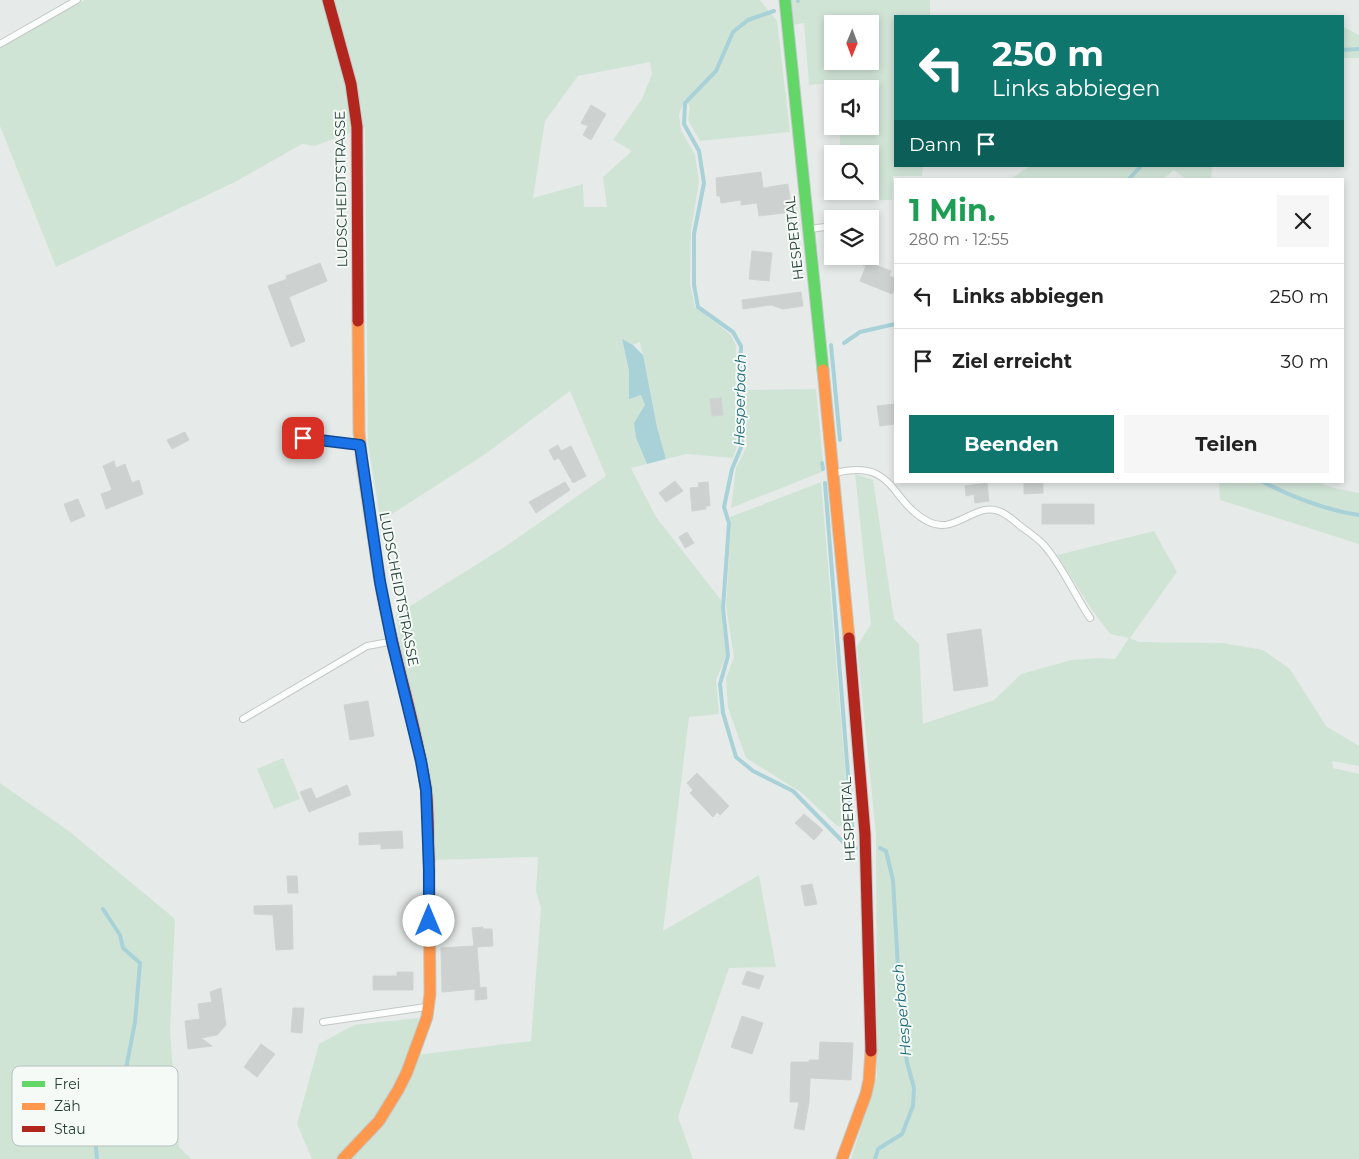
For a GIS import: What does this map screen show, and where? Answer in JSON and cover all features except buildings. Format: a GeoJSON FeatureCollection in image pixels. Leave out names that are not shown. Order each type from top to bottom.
{"type":"FeatureCollection","features":[{"type":"Feature","properties":{"kind":"street","name":"LUDSCHEIDTSTRASSE"},"geometry":{"type":"LineString","coordinates":[[328,0],[351,84],[357,127],[360,445],[380,582],[426,790],[429,870],[429,1006],[418,1042],[398,1090],[378,1121],[343,1159]]}},
{"type":"Feature","properties":{"kind":"street","name":"HESPERTAL"},"geometry":{"type":"LineString","coordinates":[[785,0],[834,473],[865,824],[871,1045],[868,1085],[858,1118],[842,1159]]}},
{"type":"Feature","properties":{"kind":"lane"},"geometry":{"type":"LineString","coordinates":[[0,44],[77,0]]}},
{"type":"Feature","properties":{"kind":"lane"},"geometry":{"type":"LineString","coordinates":[[808,229],[824,227]]}},
{"type":"Feature","properties":{"kind":"lane"},"geometry":{"type":"LineString","coordinates":[[303,438],[360,445]]}},
{"type":"Feature","properties":{"kind":"lane"},"geometry":{"type":"LineString","coordinates":[[834,473],[851,469],[865,469],[890,483],[917,515],[930,523],[941,526],[952,524],[980,511],[994,509],[1003,512],[1042,544],[1055,560],[1090,618]]}},
{"type":"Feature","properties":{"kind":"lane"},"geometry":{"type":"LineString","coordinates":[[243,719],[367,646],[392,642]]}},
{"type":"Feature","properties":{"kind":"lane"},"geometry":{"type":"LineString","coordinates":[[323,1022],[429,1006]]}},
{"type":"Feature","properties":{"kind":"green space"},"geometry":{"type":"Polygon","coordinates":[[[85,0],[760,0],[777,21],[790,132],[700,141],[688,120],[690,107],[685,98],[679,115],[681,130],[695,155],[699,182],[691,230],[690,284],[695,307],[730,334],[736,345],[735,413],[738,443],[733,458],[687,454],[666,459],[657,427],[640,342],[633,345],[622,340],[629,371],[629,398],[641,394],[645,405],[636,438],[647,464],[631,468],[656,517],[721,600],[726,656],[716,680],[719,714],[689,717],[663,931],[759,875],[776,967],[729,968],[678,1117],[693,1159],[312,1159],[297,1124],[319,1044],[354,1025],[419,1018],[408,1056],[531,1041],[541,908],[536,891],[538,857],[435,860],[396,615],[509,544],[606,476],[570,391],[484,455],[386,518],[380,518],[368,443],[365,127],[315,146],[302,144],[235,182],[56,267],[0,126],[0,48],[25,31],[85,0]],[[650,62],[578,76],[545,121],[533,198],[583,184],[584,207],[607,207],[603,177],[632,151],[613,140],[642,99],[652,74],[650,62]]]}},
{"type":"Feature","properties":{"kind":"green space"},"geometry":{"type":"Polygon","coordinates":[[[791,0],[930,0],[930,15],[894,15],[894,167],[923,167],[922,176],[893,176],[892,200],[879,200],[879,145],[840,145],[840,135],[879,135],[879,80],[824,80],[824,84],[809,85],[804,23],[793,25],[791,0]]]}},
{"type":"Feature","properties":{"kind":"green space"},"geometry":{"type":"Polygon","coordinates":[[[1344,27],[1359,35],[1359,58],[1344,58],[1344,27]]]}},
{"type":"Feature","properties":{"kind":"green space"},"geometry":{"type":"Polygon","coordinates":[[[1028,167],[1212,167],[1211,178],[1185,178],[1174,170],[1164,178],[1012,178],[1028,167]]]}},
{"type":"Feature","properties":{"kind":"green space"},"geometry":{"type":"Polygon","coordinates":[[[816,389],[824,471],[731,508],[736,468],[747,446],[743,409],[744,390],[816,389]]]}},
{"type":"Feature","properties":{"kind":"green space"},"geometry":{"type":"Polygon","coordinates":[[[855,474],[873,480],[894,619],[919,644],[923,724],[994,700],[1021,674],[1071,660],[1115,659],[1129,638],[1110,634],[1092,610],[1057,555],[1154,531],[1177,572],[1130,638],[1139,642],[1223,643],[1263,650],[1290,669],[1326,726],[1359,746],[1359,766],[1332,761],[1333,768],[1359,774],[1359,1159],[851,1159],[877,1077],[876,835],[857,646],[871,624],[855,474]]]}},
{"type":"Feature","properties":{"kind":"green space"},"geometry":{"type":"Polygon","coordinates":[[[821,482],[850,827],[837,826],[802,793],[746,758],[728,708],[726,678],[734,657],[726,606],[730,517],[821,482]]]}},
{"type":"Feature","properties":{"kind":"green space"},"geometry":{"type":"Polygon","coordinates":[[[1219,483],[1319,483],[1359,493],[1359,544],[1220,500],[1219,483]]]}},
{"type":"Feature","properties":{"kind":"green space"},"geometry":{"type":"Polygon","coordinates":[[[283,758],[300,799],[274,809],[257,769],[283,758]]]}},
{"type":"Feature","properties":{"kind":"green space"},"geometry":{"type":"Polygon","coordinates":[[[0,783],[70,832],[175,919],[170,1032],[173,1066],[12,1066],[12,1146],[178,1146],[178,1134],[179,1147],[191,1159],[0,1159],[0,783]]]}},
{"type":"Feature","properties":{"kind":"water"},"geometry":{"type":"Polygon","coordinates":[[[622,339],[633,345],[643,355],[657,427],[666,459],[647,464],[636,438],[634,423],[645,405],[641,395],[629,399],[629,371],[622,339]]]}},
{"type":"Feature","properties":{"kind":"waterway","name":"Hesperbach"},"geometry":{"type":"LineString","coordinates":[[774,11],[748,20],[733,32],[716,71],[685,103],[684,124],[699,151],[704,183],[694,234],[694,285],[698,307],[733,332],[741,346],[739,405],[742,445],[732,469],[724,507],[729,523],[723,608],[728,656],[720,684],[723,713],[736,757],[753,771],[793,791],[846,845],[856,848]]}},
{"type":"Feature","properties":{"kind":"waterway"},"geometry":{"type":"LineString","coordinates":[[1344,50],[1359,49]]}},
{"type":"Feature","properties":{"kind":"waterway"},"geometry":{"type":"LineString","coordinates":[[1130,178],[1140,167]]}},
{"type":"Feature","properties":{"kind":"waterway"},"geometry":{"type":"LineString","coordinates":[[844,343],[860,332],[894,324]]}},
{"type":"Feature","properties":{"kind":"waterway"},"geometry":{"type":"LineString","coordinates":[[831,345],[840,440]]}},
{"type":"Feature","properties":{"kind":"waterway"},"geometry":{"type":"LineString","coordinates":[[822,463],[823,469]]}},
{"type":"Feature","properties":{"kind":"waterway"},"geometry":{"type":"LineString","coordinates":[[825,483],[853,838],[852,847]]}},
{"type":"Feature","properties":{"kind":"waterway"},"geometry":{"type":"LineString","coordinates":[[1265,483],[1309,502],[1359,515]]}},
{"type":"Feature","properties":{"kind":"waterway","name":"Hesperbach"},"geometry":{"type":"LineString","coordinates":[[875,1159],[878,1149],[902,1134],[913,1106],[914,1088],[907,1062],[901,1021],[893,880],[886,851],[880,848]]}},
{"type":"Feature","properties":{"kind":"waterway"},"geometry":{"type":"LineString","coordinates":[[103,909],[120,935],[123,948],[140,963],[135,1022],[127,1066]]}},
{"type":"Feature","properties":{"kind":"waterway"},"geometry":{"type":"LineString","coordinates":[[96,1146],[97,1159]]}},
{"type":"Feature","properties":{"kind":"traffic: fast"},"geometry":{"type":"LineString","coordinates":[[785,0],[823,370]]}},
{"type":"Feature","properties":{"kind":"traffic: slow"},"geometry":{"type":"LineString","coordinates":[[358,321],[359,432],[379,575]]}},
{"type":"Feature","properties":{"kind":"traffic: slow"},"geometry":{"type":"LineString","coordinates":[[823,370],[849,638]]}},
{"type":"Feature","properties":{"kind":"traffic: slow"},"geometry":{"type":"LineString","coordinates":[[343,1159],[379,1121],[398,1090],[407,1072],[427,1017],[430,994],[429,860]]}},
{"type":"Feature","properties":{"kind":"traffic: slow"},"geometry":{"type":"LineString","coordinates":[[842,1159],[866,1094],[871,1051]]}},
{"type":"Feature","properties":{"kind":"traffic: jam"},"geometry":{"type":"LineString","coordinates":[[328,0],[351,84],[357,127],[358,321]]}},
{"type":"Feature","properties":{"kind":"traffic: jam"},"geometry":{"type":"LineString","coordinates":[[379,575],[389,629],[416,734],[426,788],[429,860]]}},
{"type":"Feature","properties":{"kind":"traffic: jam"},"geometry":{"type":"LineString","coordinates":[[849,638],[865,834],[871,1051]]}},
{"type":"Feature","properties":{"kind":"route"},"geometry":{"type":"LineString","coordinates":[[303,438],[360,445],[380,582],[426,790],[429,921]]}}]}
